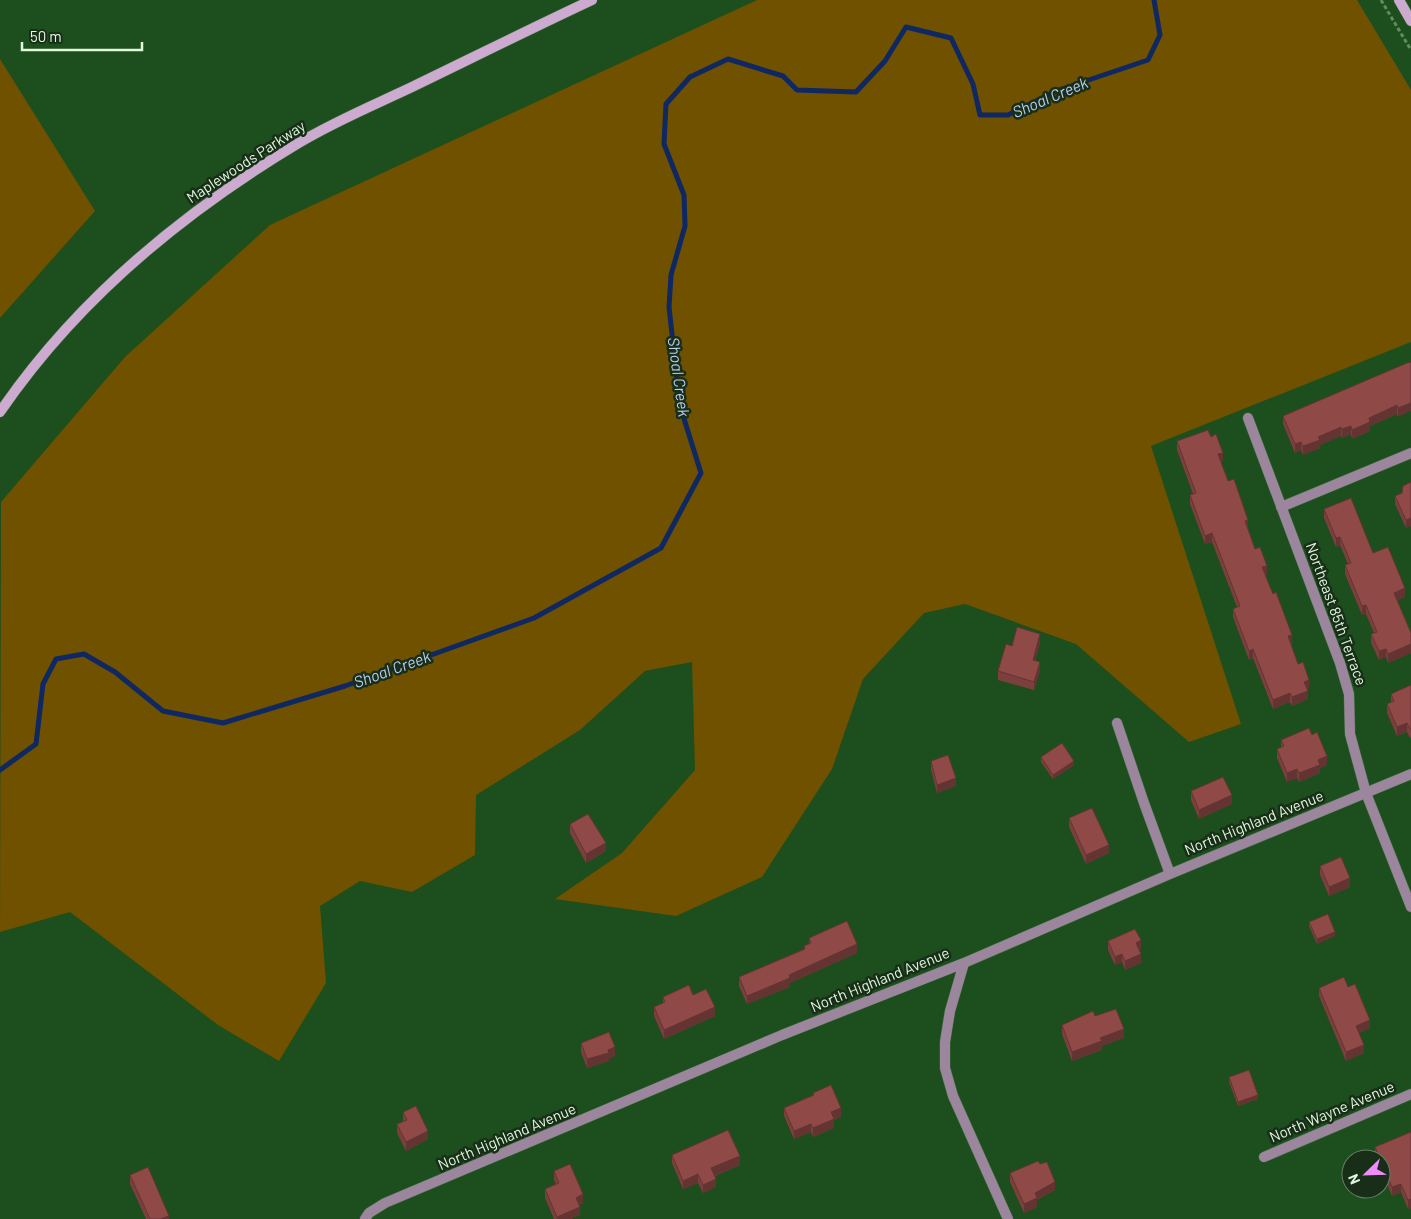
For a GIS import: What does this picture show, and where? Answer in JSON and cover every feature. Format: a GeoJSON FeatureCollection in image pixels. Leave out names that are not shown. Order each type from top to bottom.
{"type":"FeatureCollection","features":[{"type":"Feature","properties":{"kind":"main road","name":"Maplewoods Parkway"},"geometry":{"type":"LineString","coordinates":[[0,412],[42,358],[98,297],[177,224],[238,181],[299,143],[592,0]]}},
{"type":"Feature","properties":{"kind":"main road"},"geometry":{"type":"LineString","coordinates":[[1398,0],[1411,21]]}},
{"type":"Feature","properties":{"kind":"street","name":"Northeast 85th Terrace"},"geometry":{"type":"LineString","coordinates":[[1248,418],[1349,694],[1350,734],[1366,793],[1411,907]]}},
{"type":"Feature","properties":{"kind":"street"},"geometry":{"type":"LineString","coordinates":[[1281,507],[1411,453]]}},
{"type":"Feature","properties":{"kind":"street"},"geometry":{"type":"LineString","coordinates":[[1117,723],[1170,874]]}},
{"type":"Feature","properties":{"kind":"street","name":"North Highland Avenue"},"geometry":{"type":"LineString","coordinates":[[365,1219],[369,1212],[385,1203],[782,1035],[964,963],[1170,874],[1411,774]]}},
{"type":"Feature","properties":{"kind":"street"},"geometry":{"type":"LineString","coordinates":[[964,963],[950,1011],[945,1042],[945,1068],[953,1096],[1008,1219]]}},
{"type":"Feature","properties":{"kind":"street","name":"North Wayne Avenue"},"geometry":{"type":"LineString","coordinates":[[1264,1157],[1411,1094]]}},
{"type":"Feature","properties":{"kind":"path"},"geometry":{"type":"LineString","coordinates":[[1381,0],[1411,50]]}},
{"type":"Feature","properties":{"kind":"shaded area"},"geometry":{"type":"Polygon","coordinates":[[[757,0],[1357,0],[1411,90],[1411,342],[1151,446],[1241,724],[1189,742],[1076,644],[965,604],[924,613],[863,679],[832,769],[762,877],[676,916],[555,899],[622,853],[695,770],[692,662],[645,671],[580,730],[476,795],[475,855],[412,892],[360,881],[320,906],[326,983],[279,1061],[218,1025],[70,912],[0,932],[1,502],[125,357],[270,225],[757,0]]]}},
{"type":"Feature","properties":{"kind":"shaded area"},"geometry":{"type":"Polygon","coordinates":[[[0,59],[95,211],[0,318],[0,59]]]}},
{"type":"Feature","properties":{"kind":"building"},"geometry":{"type":"Polygon","coordinates":[[[1411,362],[1411,403],[1398,408],[1397,405],[1369,418],[1370,422],[1352,430],[1351,426],[1342,429],[1341,427],[1318,437],[1320,440],[1303,446],[1301,442],[1295,444],[1283,416],[1411,362]]]}},
{"type":"Feature","properties":{"kind":"building"},"geometry":{"type":"Polygon","coordinates":[[[1208,430],[1211,437],[1216,434],[1223,453],[1218,454],[1228,481],[1234,479],[1248,520],[1245,521],[1255,549],[1260,547],[1267,566],[1262,567],[1273,594],[1276,592],[1292,635],[1288,636],[1298,664],[1303,662],[1309,680],[1304,682],[1308,691],[1292,697],[1290,693],[1273,700],[1253,649],[1249,651],[1233,609],[1240,606],[1212,533],[1205,536],[1190,495],[1196,493],[1177,441],[1208,430]]]}},
{"type":"Feature","properties":{"kind":"building"},"geometry":{"type":"Polygon","coordinates":[[[1411,482],[1411,518],[1406,520],[1395,496],[1402,493],[1403,486],[1411,482]]]}},
{"type":"Feature","properties":{"kind":"building"},"geometry":{"type":"Polygon","coordinates":[[[1351,498],[1373,553],[1388,547],[1405,588],[1394,593],[1411,633],[1411,644],[1388,654],[1386,649],[1379,651],[1371,634],[1377,632],[1366,605],[1362,606],[1345,565],[1351,563],[1340,537],[1336,538],[1324,509],[1351,498]]]}},
{"type":"Feature","properties":{"kind":"building"},"geometry":{"type":"Polygon","coordinates":[[[1017,627],[1040,634],[1033,660],[1040,662],[1034,682],[998,671],[1006,644],[1012,646],[1017,627]]]}},
{"type":"Feature","properties":{"kind":"building"},"geometry":{"type":"Polygon","coordinates":[[[1411,685],[1411,729],[1407,723],[1397,727],[1387,704],[1394,701],[1391,694],[1411,685]]]}},
{"type":"Feature","properties":{"kind":"building"},"geometry":{"type":"Polygon","coordinates":[[[1309,728],[1312,735],[1317,732],[1327,756],[1318,760],[1320,765],[1299,773],[1297,769],[1287,773],[1277,749],[1284,746],[1281,740],[1309,728]]]}},
{"type":"Feature","properties":{"kind":"building"},"geometry":{"type":"Polygon","coordinates":[[[1062,743],[1074,761],[1053,775],[1041,757],[1062,743]]]}},
{"type":"Feature","properties":{"kind":"building"},"geometry":{"type":"Polygon","coordinates":[[[948,755],[956,778],[937,785],[931,761],[948,755]]]}},
{"type":"Feature","properties":{"kind":"building"},"geometry":{"type":"Polygon","coordinates":[[[1223,777],[1232,795],[1199,810],[1191,791],[1223,777]]]}},
{"type":"Feature","properties":{"kind":"building"},"geometry":{"type":"Polygon","coordinates":[[[1092,808],[1109,845],[1086,855],[1069,818],[1092,808]]]}},
{"type":"Feature","properties":{"kind":"building"},"geometry":{"type":"Polygon","coordinates":[[[588,814],[606,843],[586,854],[570,824],[588,814]]]}},
{"type":"Feature","properties":{"kind":"building"},"geometry":{"type":"Polygon","coordinates":[[[1341,857],[1350,878],[1329,887],[1320,866],[1341,857]]]}},
{"type":"Feature","properties":{"kind":"building"},"geometry":{"type":"Polygon","coordinates":[[[1328,914],[1335,932],[1317,939],[1309,922],[1328,914]]]}},
{"type":"Feature","properties":{"kind":"building"},"geometry":{"type":"Polygon","coordinates":[[[847,921],[857,944],[789,975],[790,978],[747,996],[739,977],[805,949],[804,946],[811,943],[809,938],[847,921]]]}},
{"type":"Feature","properties":{"kind":"building"},"geometry":{"type":"Polygon","coordinates":[[[1135,929],[1141,940],[1136,943],[1141,954],[1125,961],[1122,954],[1115,957],[1108,941],[1135,929]]]}},
{"type":"Feature","properties":{"kind":"building"},"geometry":{"type":"Polygon","coordinates":[[[1344,977],[1348,987],[1355,984],[1370,1020],[1356,1026],[1364,1045],[1346,1052],[1319,988],[1344,977]]]}},
{"type":"Feature","properties":{"kind":"building"},"geometry":{"type":"Polygon","coordinates":[[[689,985],[693,995],[706,989],[715,1007],[664,1030],[654,1007],[665,1002],[663,997],[689,985]]]}},
{"type":"Feature","properties":{"kind":"building"},"geometry":{"type":"Polygon","coordinates":[[[1116,1009],[1124,1029],[1100,1038],[1102,1041],[1072,1052],[1062,1025],[1093,1011],[1095,1016],[1116,1009]]]}},
{"type":"Feature","properties":{"kind":"building"},"geometry":{"type":"Polygon","coordinates":[[[609,1032],[615,1047],[608,1050],[609,1053],[587,1059],[581,1043],[609,1032]]]}},
{"type":"Feature","properties":{"kind":"building"},"geometry":{"type":"Polygon","coordinates":[[[1249,1070],[1258,1095],[1238,1102],[1229,1077],[1249,1070]]]}},
{"type":"Feature","properties":{"kind":"building"},"geometry":{"type":"Polygon","coordinates":[[[831,1085],[841,1108],[831,1112],[834,1119],[813,1128],[811,1124],[794,1131],[784,1108],[814,1095],[813,1093],[831,1085]]]}},
{"type":"Feature","properties":{"kind":"building"},"geometry":{"type":"Polygon","coordinates":[[[416,1106],[428,1131],[406,1142],[397,1124],[407,1120],[403,1112],[416,1106]]]}},
{"type":"Feature","properties":{"kind":"building"},"geometry":{"type":"Polygon","coordinates":[[[728,1130],[740,1156],[711,1168],[716,1179],[703,1185],[698,1174],[683,1181],[672,1155],[728,1130]]]}},
{"type":"Feature","properties":{"kind":"building"},"geometry":{"type":"Polygon","coordinates":[[[1411,1132],[1411,1199],[1408,1200],[1401,1184],[1392,1187],[1391,1185],[1391,1149],[1376,1149],[1375,1147],[1411,1132]]]}},
{"type":"Feature","properties":{"kind":"building"},"geometry":{"type":"Polygon","coordinates":[[[1038,1161],[1040,1164],[1047,1162],[1055,1182],[1035,1193],[1037,1198],[1024,1204],[1010,1173],[1038,1161]]]}},
{"type":"Feature","properties":{"kind":"building"},"geometry":{"type":"Polygon","coordinates":[[[570,1164],[583,1194],[576,1198],[580,1207],[557,1217],[545,1189],[559,1183],[554,1171],[570,1164]]]}},
{"type":"Feature","properties":{"kind":"building"},"geometry":{"type":"Polygon","coordinates":[[[148,1167],[169,1216],[160,1219],[150,1219],[130,1175],[148,1167]]]}},
{"type":"Feature","properties":{"kind":"waterway","name":"Shoal Creek"},"geometry":{"type":"LineString","coordinates":[[0,770],[36,744],[43,684],[56,659],[84,654],[115,672],[163,711],[223,723],[345,686],[534,618],[661,548],[701,473],[680,406],[669,307],[671,275],[685,226],[684,195],[664,144],[666,104],[690,77],[728,59],[783,76],[797,90],[856,92],[885,61],[906,27],[951,38],[973,84],[980,115],[1008,115],[1056,91],[1148,60],[1160,35],[1154,0]]}}]}
